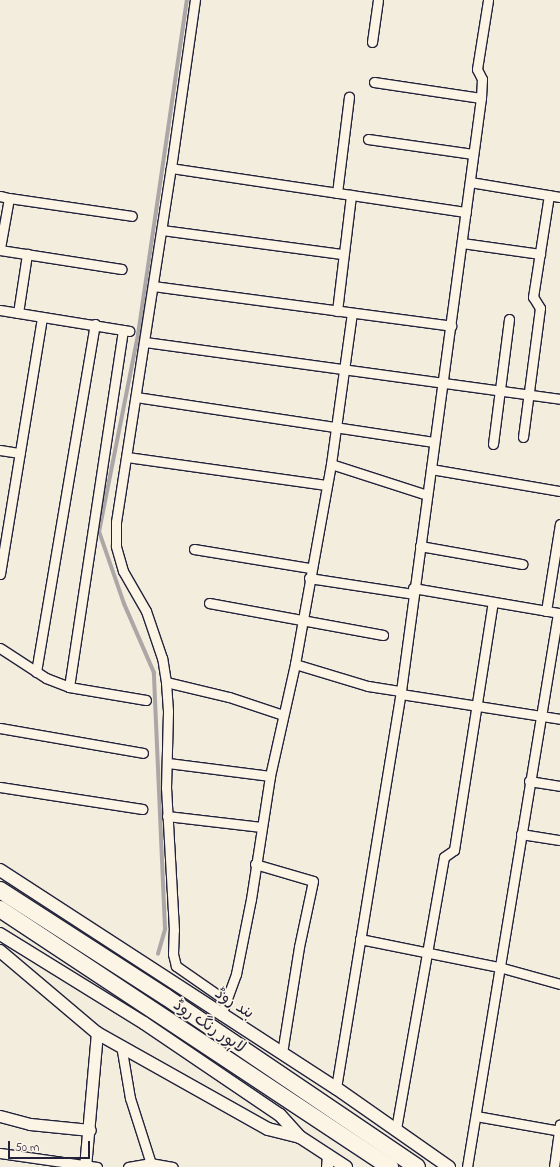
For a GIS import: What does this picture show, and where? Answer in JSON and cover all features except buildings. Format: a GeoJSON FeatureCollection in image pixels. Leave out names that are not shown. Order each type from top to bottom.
{"type":"FeatureCollection","features":[{"type":"Feature","properties":{"kind":"highway","name":"لاہور رنگ روڈ"},"geometry":{"type":"LineString","coordinates":[[0,890],[166,997],[417,1167]]}},
{"type":"Feature","properties":{"kind":"highway","name":"لاہور رنگ روڈ"},"geometry":{"type":"LineString","coordinates":[[0,909],[390,1167]]}},
{"type":"Feature","properties":{"kind":"main road","name":"بند روڈ"},"geometry":{"type":"LineString","coordinates":[[0,870],[221,1015],[336,1088],[450,1167]]}},
{"type":"Feature","properties":{"kind":"main road"},"geometry":{"type":"LineString","coordinates":[[0,934],[144,1023],[280,1115],[300,1137],[327,1161],[346,1167]]}},
{"type":"Feature","properties":{"kind":"main road"},"geometry":{"type":"LineString","coordinates":[[0,951],[97,1033],[121,1045],[268,1129],[300,1137]]}},
{"type":"Feature","properties":{"kind":"street"},"geometry":{"type":"LineString","coordinates":[[194,0],[162,230],[116,522],[116,546],[123,571],[146,611],[162,658],[166,682],[168,763],[167,816],[173,900],[173,954],[176,966],[225,1000]]}},
{"type":"Feature","properties":{"kind":"street"},"geometry":{"type":"LineString","coordinates":[[372,42],[378,0]]}},
{"type":"Feature","properties":{"kind":"street"},"geometry":{"type":"LineString","coordinates":[[336,1088],[401,692],[413,591],[451,326],[481,98],[482,79],[477,69],[488,0]]}},
{"type":"Feature","properties":{"kind":"street"},"geometry":{"type":"LineString","coordinates":[[374,82],[481,98]]}},
{"type":"Feature","properties":{"kind":"street"},"geometry":{"type":"LineString","coordinates":[[337,193],[349,97]]}},
{"type":"Feature","properties":{"kind":"street"},"geometry":{"type":"LineString","coordinates":[[368,139],[473,154]]}},
{"type":"Feature","properties":{"kind":"street"},"geometry":{"type":"LineString","coordinates":[[171,168],[466,212]]}},
{"type":"Feature","properties":{"kind":"street"},"geometry":{"type":"LineString","coordinates":[[470,182],[560,197]]}},
{"type":"Feature","properties":{"kind":"street"},"geometry":{"type":"LineString","coordinates":[[337,311],[351,195]]}},
{"type":"Feature","properties":{"kind":"street"},"geometry":{"type":"LineString","coordinates":[[523,437],[540,308],[534,297],[549,195]]}},
{"type":"Feature","properties":{"kind":"street"},"geometry":{"type":"LineString","coordinates":[[122,269],[0,249],[4,197],[132,216]]}},
{"type":"Feature","properties":{"kind":"street"},"geometry":{"type":"LineString","coordinates":[[162,230],[343,254]]}},
{"type":"Feature","properties":{"kind":"street"},"geometry":{"type":"LineString","coordinates":[[462,243],[540,254]]}},
{"type":"Feature","properties":{"kind":"street"},"geometry":{"type":"LineString","coordinates":[[18,313],[27,254]]}},
{"type":"Feature","properties":{"kind":"street"},"geometry":{"type":"LineString","coordinates":[[153,286],[451,326]]}},
{"type":"Feature","properties":{"kind":"street"},"geometry":{"type":"LineString","coordinates":[[0,310],[126,330],[69,687]]}},
{"type":"Feature","properties":{"kind":"street"},"geometry":{"type":"LineString","coordinates":[[221,1015],[225,1000],[236,974],[270,776],[295,664],[310,568],[330,464],[345,370],[352,313]]}},
{"type":"Feature","properties":{"kind":"street"},"geometry":{"type":"LineString","coordinates":[[0,574],[3,541],[20,454],[42,317]]}},
{"type":"Feature","properties":{"kind":"street"},"geometry":{"type":"LineString","coordinates":[[493,444],[509,319]]}},
{"type":"Feature","properties":{"kind":"street"},"geometry":{"type":"LineString","coordinates":[[36,672],[95,324]]}},
{"type":"Feature","properties":{"kind":"street"},"geometry":{"type":"LineString","coordinates":[[145,342],[560,399]]}},
{"type":"Feature","properties":{"kind":"street"},"geometry":{"type":"LineString","coordinates":[[136,397],[434,442]]}},
{"type":"Feature","properties":{"kind":"street"},"geometry":{"type":"LineString","coordinates":[[0,450],[20,454]]}},
{"type":"Feature","properties":{"kind":"street"},"geometry":{"type":"LineString","coordinates":[[127,457],[326,485]]}},
{"type":"Feature","properties":{"kind":"street"},"geometry":{"type":"LineString","coordinates":[[330,464],[427,495]]}},
{"type":"Feature","properties":{"kind":"street"},"geometry":{"type":"LineString","coordinates":[[431,469],[560,491]]}},
{"type":"Feature","properties":{"kind":"street"},"geometry":{"type":"LineString","coordinates":[[546,611],[560,524]]}},
{"type":"Feature","properties":{"kind":"street"},"geometry":{"type":"LineString","coordinates":[[420,546],[522,564]]}},
{"type":"Feature","properties":{"kind":"street"},"geometry":{"type":"LineString","coordinates":[[194,549],[310,568]]}},
{"type":"Feature","properties":{"kind":"street"},"geometry":{"type":"LineString","coordinates":[[309,578],[493,602],[559,613],[539,716],[467,1167]]}},
{"type":"Feature","properties":{"kind":"street"},"geometry":{"type":"LineString","coordinates":[[209,602],[302,621],[383,634]]}},
{"type":"Feature","properties":{"kind":"street"},"geometry":{"type":"LineString","coordinates":[[396,1129],[444,857],[454,850],[478,706],[493,602]]}},
{"type":"Feature","properties":{"kind":"street"},"geometry":{"type":"LineString","coordinates":[[0,648],[36,672],[69,687],[146,700]]}},
{"type":"Feature","properties":{"kind":"street"},"geometry":{"type":"LineString","coordinates":[[295,664],[368,686],[560,720]]}},
{"type":"Feature","properties":{"kind":"street"},"geometry":{"type":"LineString","coordinates":[[166,682],[229,697],[283,714]]}},
{"type":"Feature","properties":{"kind":"street"},"geometry":{"type":"LineString","coordinates":[[0,728],[144,754]]}},
{"type":"Feature","properties":{"kind":"street"},"geometry":{"type":"LineString","coordinates":[[168,763],[270,776]]}},
{"type":"Feature","properties":{"kind":"street"},"geometry":{"type":"LineString","coordinates":[[529,781],[560,786]]}},
{"type":"Feature","properties":{"kind":"street"},"geometry":{"type":"LineString","coordinates":[[0,787],[142,809]]}},
{"type":"Feature","properties":{"kind":"street"},"geometry":{"type":"LineString","coordinates":[[167,816],[261,827]]}},
{"type":"Feature","properties":{"kind":"street"},"geometry":{"type":"LineString","coordinates":[[521,834],[560,840]]}},
{"type":"Feature","properties":{"kind":"street"},"geometry":{"type":"LineString","coordinates":[[255,864],[314,881],[299,947],[282,1053]]}},
{"type":"Feature","properties":{"kind":"street"},"geometry":{"type":"LineString","coordinates":[[360,939],[499,967],[560,984]]}},
{"type":"Feature","properties":{"kind":"street"},"geometry":{"type":"LineString","coordinates":[[85,1166],[90,1130],[97,1033]]}},
{"type":"Feature","properties":{"kind":"street"},"geometry":{"type":"LineString","coordinates":[[121,1045],[130,1098],[150,1166]]}},
{"type":"Feature","properties":{"kind":"street"},"geometry":{"type":"LineString","coordinates":[[0,1116],[30,1124],[90,1130]]}},
{"type":"Feature","properties":{"kind":"street"},"geometry":{"type":"LineString","coordinates":[[476,1116],[560,1128],[554,1167]]}},
{"type":"Feature","properties":{"kind":"street"},"geometry":{"type":"LineString","coordinates":[[0,1154],[97,1167]]}},
{"type":"Feature","properties":{"kind":"street"},"geometry":{"type":"LineString","coordinates":[[128,1167],[173,1167]]}},
{"type":"Feature","properties":{"kind":"waterway"},"geometry":{"type":"LineString","coordinates":[[158,954],[165,929],[154,673],[124,604],[99,532],[138,335],[187,0]]}}]}
